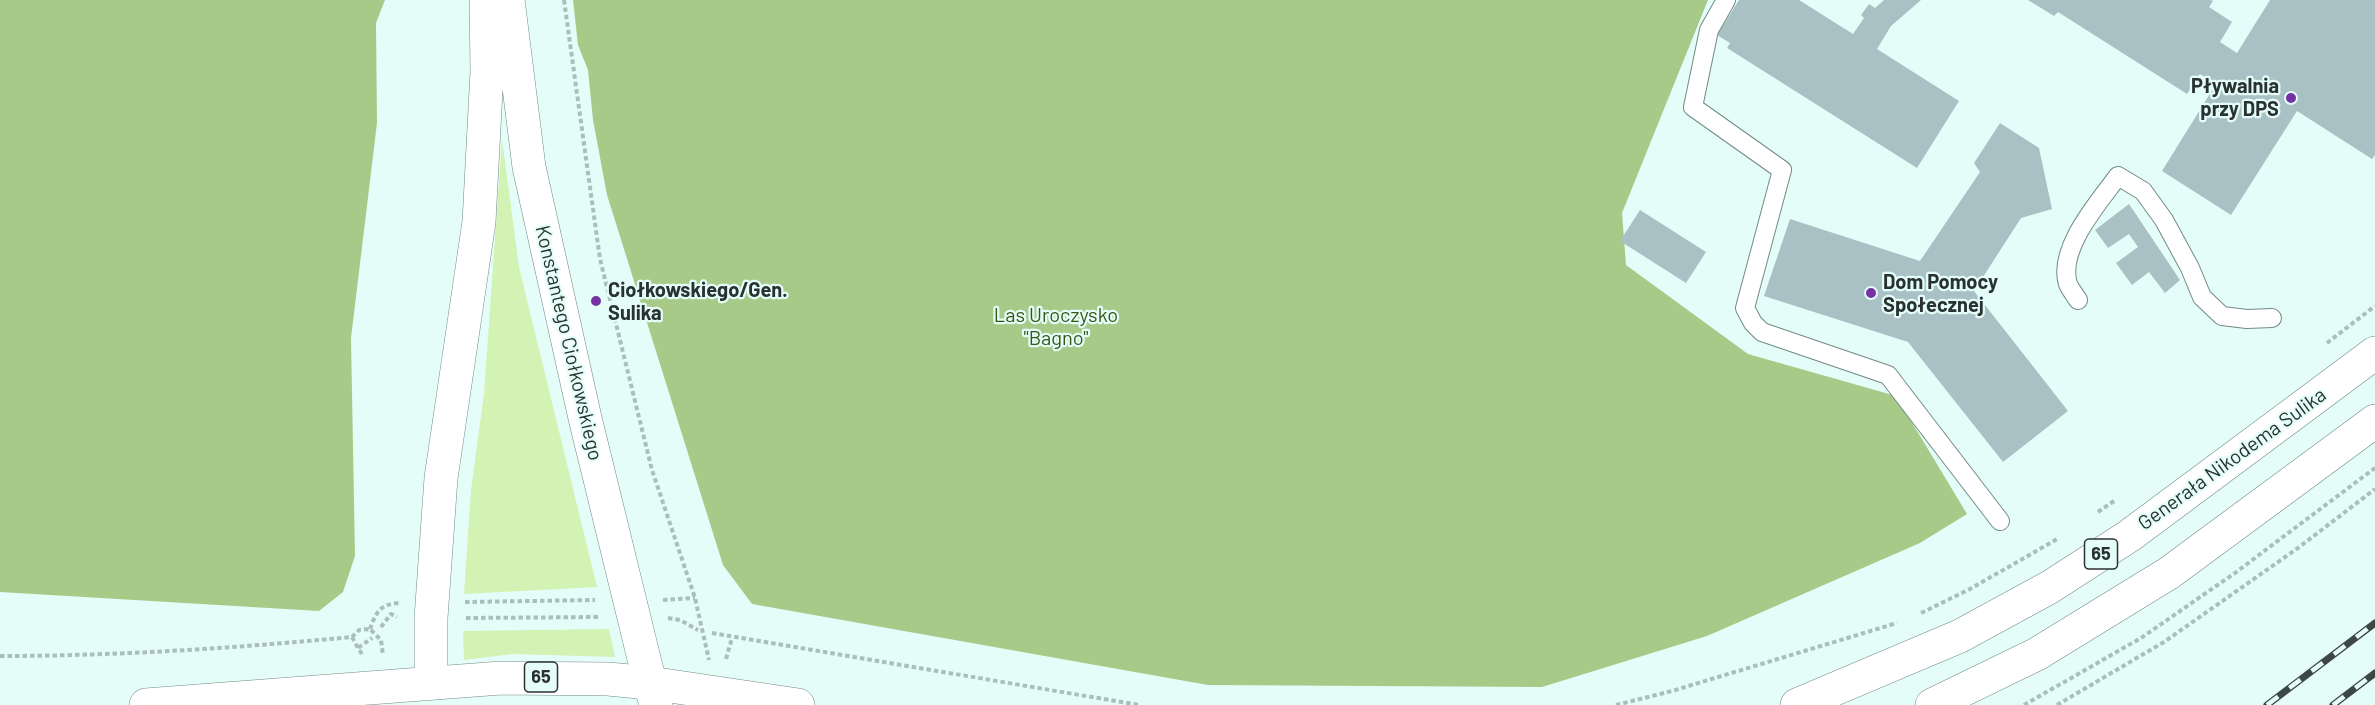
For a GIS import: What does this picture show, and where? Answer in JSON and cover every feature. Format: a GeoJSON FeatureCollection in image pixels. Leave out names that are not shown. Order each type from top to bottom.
{"type":"FeatureCollection","features":[{"type":"Feature","properties":{"kind":"main road"},"geometry":{"type":"LineString","coordinates":[[432,694],[431,618],[441,478],[479,222],[487,71],[486,0]]}},
{"type":"Feature","properties":{"kind":"main road","name":"Konstantego Ciołkowskiego"},"geometry":{"type":"LineString","coordinates":[[508,0],[529,167],[585,418],[653,694]]}},
{"type":"Feature","properties":{"kind":"main road","name":"Generała Nikodema Sulika"},"geometry":{"type":"LineString","coordinates":[[1797,705],[1960,636],[2050,587],[2129,536],[2375,353]]}},
{"type":"Feature","properties":{"kind":"main road"},"geometry":{"type":"LineString","coordinates":[[1932,705],[2037,654],[2169,573],[2375,421]]}},
{"type":"Feature","properties":{"kind":"main road","name":"65"},"geometry":{"type":"LineString","coordinates":[[146,705],[432,694],[551,677],[653,694],[798,705]]}},
{"type":"Feature","properties":{"kind":"lane"},"geometry":{"type":"LineString","coordinates":[[1726,0],[1709,30],[1694,106],[1782,170],[1745,308],[1752,322],[1762,332],[1888,375],[2000,521]]}},
{"type":"Feature","properties":{"kind":"lane"},"geometry":{"type":"LineString","coordinates":[[2078,300],[2068,284],[2066,261],[2080,229],[2118,176],[2143,191],[2164,220],[2190,268],[2202,297],[2222,316],[2247,320],[2272,318]]}},
{"type":"Feature","properties":{"kind":"path"},"geometry":{"type":"LineString","coordinates":[[564,0],[600,259],[652,470],[695,598],[708,653]]}},
{"type":"Feature","properties":{"kind":"path"},"geometry":{"type":"LineString","coordinates":[[2057,705],[2164,642],[2298,548],[2375,489]]}},
{"type":"Feature","properties":{"kind":"path"},"geometry":{"type":"LineString","coordinates":[[659,600],[695,598]]}},
{"type":"Feature","properties":{"kind":"path"},"geometry":{"type":"LineString","coordinates":[[459,602],[605,600]]}},
{"type":"Feature","properties":{"kind":"path"},"geometry":{"type":"LineString","coordinates":[[370,629],[377,610],[383,606],[403,602]]}},
{"type":"Feature","properties":{"kind":"path"},"geometry":{"type":"LineString","coordinates":[[381,627],[391,614],[399,618]]}},
{"type":"Feature","properties":{"kind":"path"},"geometry":{"type":"LineString","coordinates":[[459,618],[609,617]]}},
{"type":"Feature","properties":{"kind":"path"},"geometry":{"type":"LineString","coordinates":[[667,618],[680,620],[698,630]]}},
{"type":"Feature","properties":{"kind":"path"},"geometry":{"type":"LineString","coordinates":[[0,656],[146,653],[352,637],[359,630],[370,629]]}},
{"type":"Feature","properties":{"kind":"path"},"geometry":{"type":"LineString","coordinates":[[370,629],[381,640]]}},
{"type":"Feature","properties":{"kind":"path"},"geometry":{"type":"LineString","coordinates":[[712,633],[1139,705]]}},
{"type":"Feature","properties":{"kind":"path"},"geometry":{"type":"LineString","coordinates":[[352,637],[362,654]]}},
{"type":"Feature","properties":{"kind":"path"},"geometry":{"type":"LineString","coordinates":[[358,648],[372,638]]}},
{"type":"Feature","properties":{"kind":"path"},"geometry":{"type":"LineString","coordinates":[[726,659],[732,638]]}},
{"type":"Feature","properties":{"kind":"green space"},"geometry":{"type":"Polygon","coordinates":[[[0,0],[385,0],[376,23],[377,123],[351,338],[355,556],[343,592],[319,611],[0,592],[0,0]]]}},
{"type":"Feature","properties":{"kind":"green space","name":"Las Uroczysko \"Bagno\""},"geometry":{"type":"Polygon","coordinates":[[[573,0],[1708,0],[1622,213],[1626,265],[1748,354],[1896,396],[1967,514],[1920,543],[1707,636],[1542,687],[1208,685],[752,604],[723,565],[607,195],[593,120],[588,70],[578,45],[573,0]]]}},
{"type":"Feature","properties":{"kind":"green space"},"geometry":{"type":"Polygon","coordinates":[[[502,139],[519,267],[597,587],[464,594],[471,490],[484,394],[502,139]]]}},
{"type":"Feature","properties":{"kind":"green space"},"geometry":{"type":"Polygon","coordinates":[[[609,629],[615,657],[512,654],[464,660],[463,631],[609,629]]]}},
{"type":"Feature","properties":{"kind":"building"},"geometry":{"type":"Polygon","coordinates":[[[1739,0],[1799,0],[1853,34],[1864,18],[1861,15],[1869,4],[1875,8],[1884,0],[1921,0],[1891,26],[1877,49],[1959,101],[1917,168],[1727,48],[1730,43],[1717,35],[1739,0]]]}},
{"type":"Feature","properties":{"kind":"building","name":"Pływalnia przy DPS"},"geometry":{"type":"Polygon","coordinates":[[[2028,0],[2211,0],[2213,1],[2209,7],[2232,22],[2220,42],[2237,53],[2270,0],[2375,0],[2375,155],[2372,159],[2297,111],[2231,215],[2162,171],[2216,84],[2200,74],[2187,94],[2058,12],[2054,16],[2028,0]]]}},
{"type":"Feature","properties":{"kind":"building","name":"Dom Pomocy Społecznej"},"geometry":{"type":"Polygon","coordinates":[[[2000,123],[2039,148],[2052,209],[2021,218],[1974,291],[2068,411],[2003,462],[1908,342],[1764,296],[1790,219],[1920,261],[1980,172],[1974,163],[2000,123]]]}},
{"type":"Feature","properties":{"kind":"building"},"geometry":{"type":"Polygon","coordinates":[[[2129,204],[2180,280],[2165,293],[2149,272],[2132,285],[2116,263],[2138,247],[2129,234],[2108,248],[2095,230],[2129,204]]]}},
{"type":"Feature","properties":{"kind":"building"},"geometry":{"type":"Polygon","coordinates":[[[1640,210],[1706,252],[1686,283],[1620,241],[1640,210]]]}},
{"type":"Feature","properties":{"kind":"railway"},"geometry":{"type":"LineString","coordinates":[[2267,705],[2375,623]]}},
{"type":"Feature","properties":{"kind":"railway"},"geometry":{"type":"LineString","coordinates":[[2333,705],[2375,673]]}},
{"type":"Feature","properties":{"kind":"place","name":"Pływalnia przy DPS"},"geometry":{"type":"Point","coordinates":[2291,98]}},
{"type":"Feature","properties":{"kind":"place","name":"Dom Pomocy Społecznej"},"geometry":{"type":"Point","coordinates":[1871,293]}},
{"type":"Feature","properties":{"kind":"place","name":"Ciołkowskiego/Gen. Sulika"},"geometry":{"type":"Point","coordinates":[596,301]}}]}
